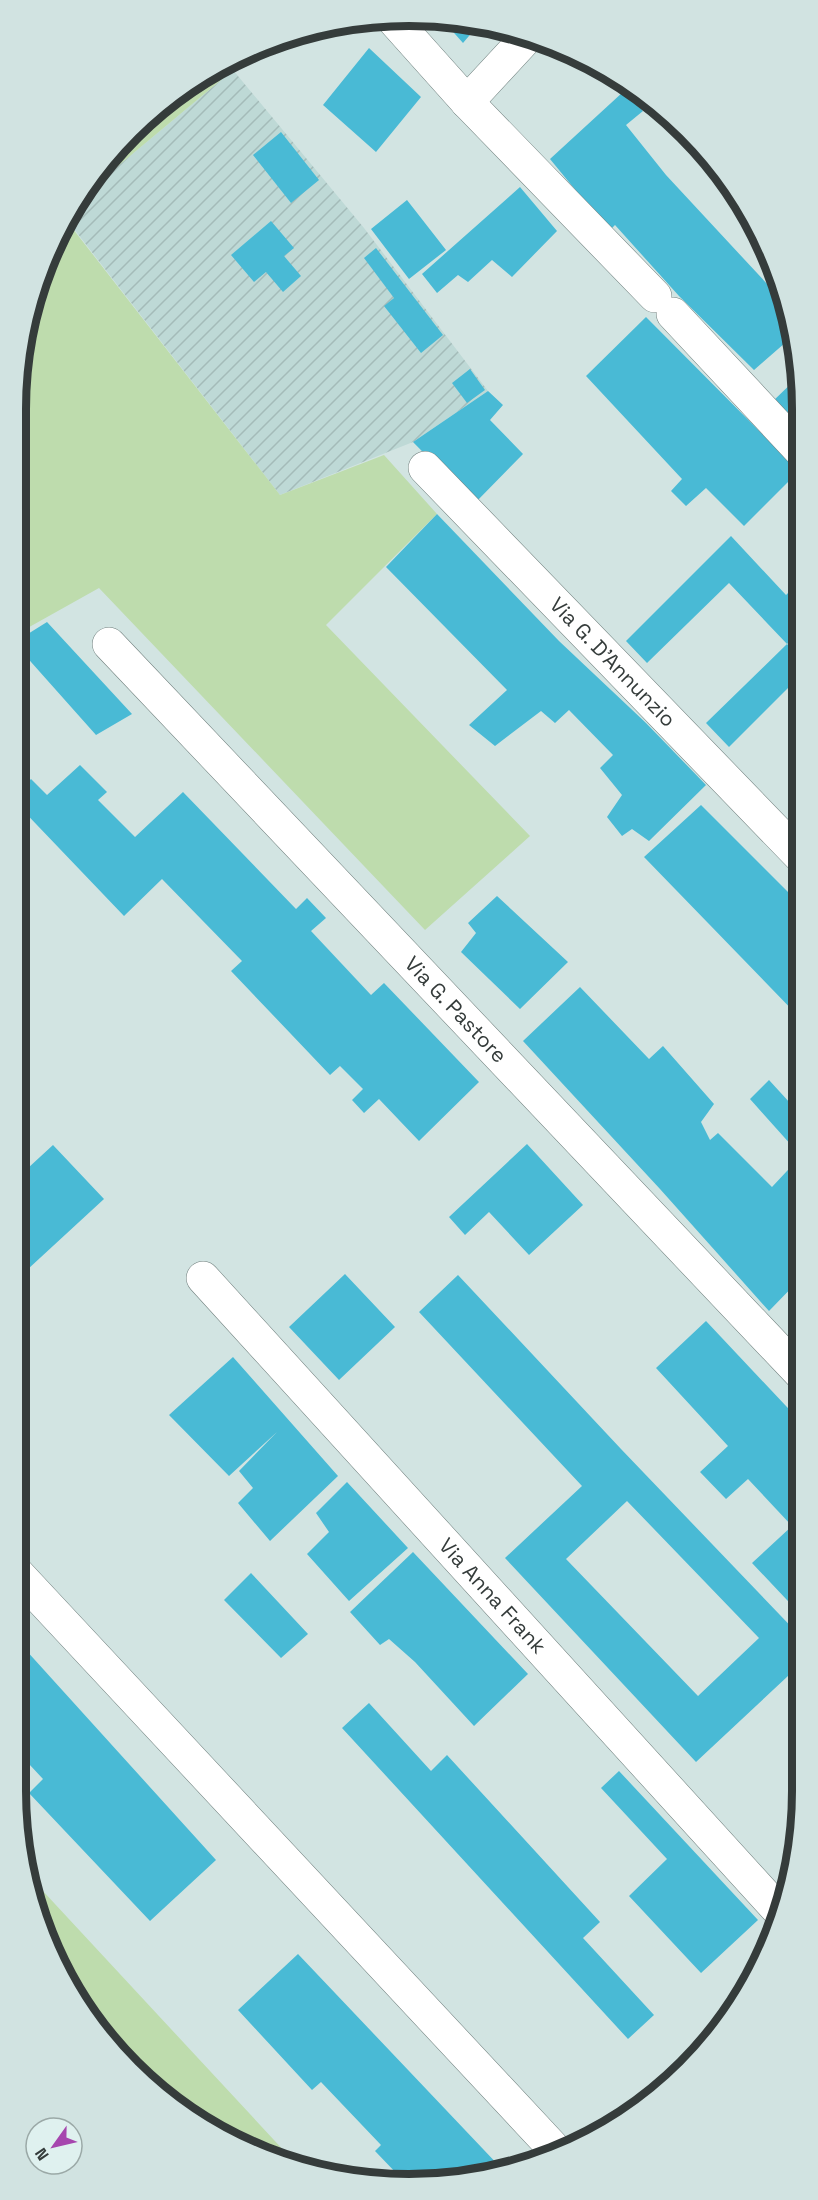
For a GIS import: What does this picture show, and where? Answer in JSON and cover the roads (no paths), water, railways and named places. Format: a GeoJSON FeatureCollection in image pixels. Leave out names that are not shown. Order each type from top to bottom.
{"type":"FeatureCollection","features":[{"type":"Feature","properties":{"kind":"street"},"geometry":{"type":"LineString","coordinates":[[398,26],[467,102],[664,305],[792,441]]}},
{"type":"Feature","properties":{"kind":"street"},"geometry":{"type":"LineString","coordinates":[[467,102],[522,43]]}},
{"type":"Feature","properties":{"kind":"street","name":"Via G. D'Annunzio"},"geometry":{"type":"LineString","coordinates":[[425,468],[792,848]]}},
{"type":"Feature","properties":{"kind":"street","name":"Via G. Pastore"},"geometry":{"type":"LineString","coordinates":[[109,644],[792,1364]]}},
{"type":"Feature","properties":{"kind":"street","name":"Via Anna Frank"},"geometry":{"type":"LineString","coordinates":[[203,1278],[774,1906]]}},
{"type":"Feature","properties":{"kind":"street"},"geometry":{"type":"LineString","coordinates":[[26,1583],[552,2146]]}}]}
